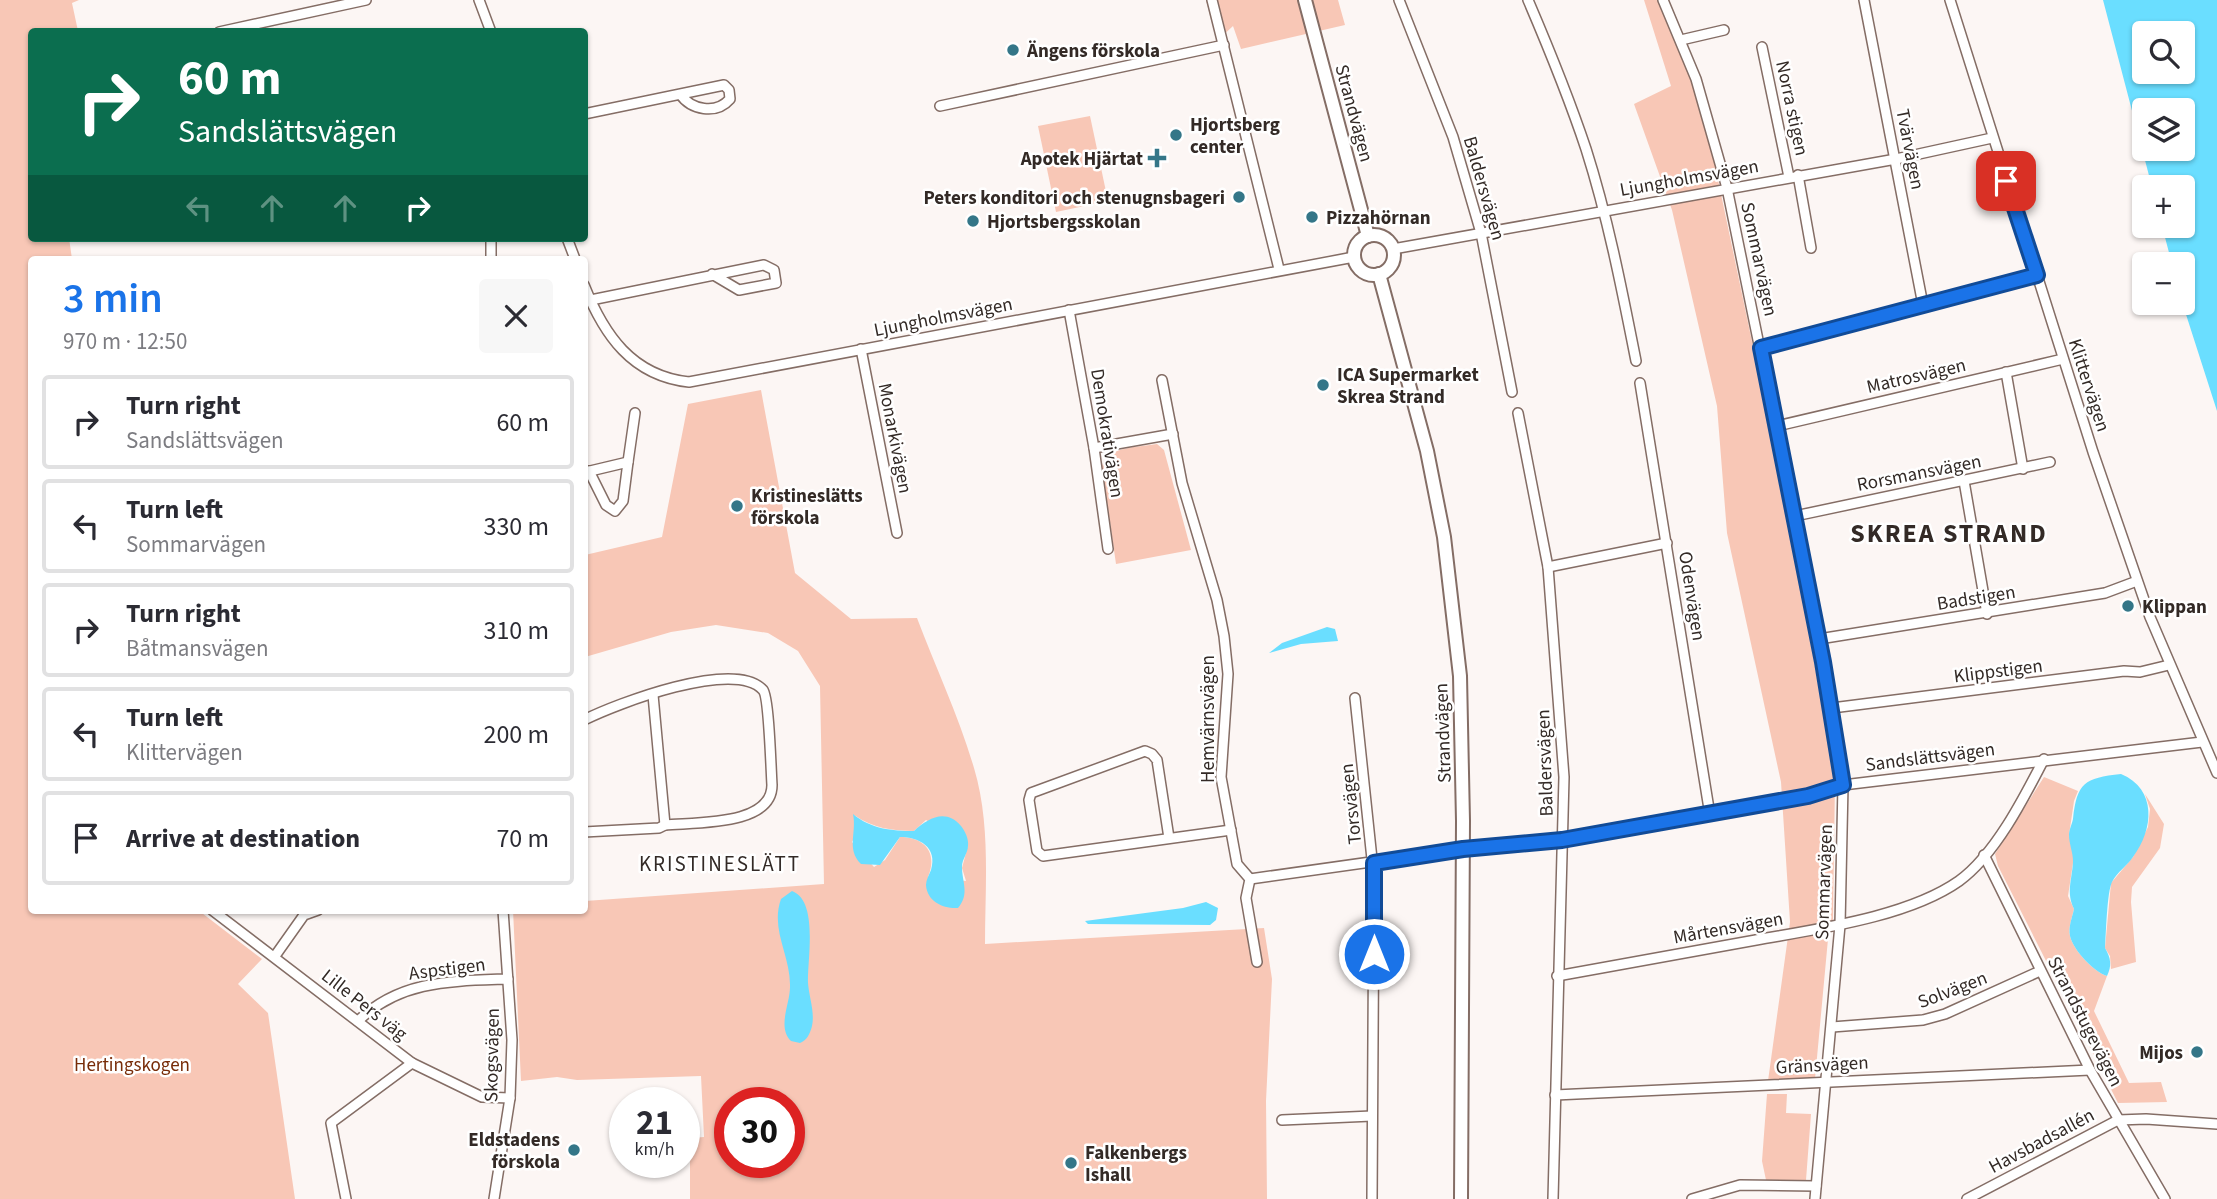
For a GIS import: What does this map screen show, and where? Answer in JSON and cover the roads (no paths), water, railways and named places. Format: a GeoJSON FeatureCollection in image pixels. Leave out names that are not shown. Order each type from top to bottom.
{"type":"FeatureCollection","features":[{"type":"Feature","properties":{"kind":"street"},"geometry":{"type":"LineString","coordinates":[[237,28],[366,0]]}},
{"type":"Feature","properties":{"kind":"street"},"geometry":{"type":"LineString","coordinates":[[479,0],[490,28]]}},
{"type":"Feature","properties":{"kind":"street"},"geometry":{"type":"LineString","coordinates":[[1212,0],[1279,269]]}},
{"type":"Feature","properties":{"kind":"street","name":"Strandvägen"},"geometry":{"type":"LineString","coordinates":[[1305,0],[1368,236]]}},
{"type":"Feature","properties":{"kind":"street","name":"Baldersvägen"},"geometry":{"type":"LineString","coordinates":[[1399,0],[1452,137],[1481,233],[1512,392]]}},
{"type":"Feature","properties":{"kind":"street"},"geometry":{"type":"LineString","coordinates":[[1528,0],[1556,66],[1604,210],[1636,362]]}},
{"type":"Feature","properties":{"kind":"street","name":"Sommarvägen"},"geometry":{"type":"LineString","coordinates":[[1663,0],[1681,40],[1711,125],[1727,188],[1819,639],[1843,785],[1840,925],[1815,1199]]}},
{"type":"Feature","properties":{"kind":"street","name":"Tvärvägen"},"geometry":{"type":"LineString","coordinates":[[1864,0],[1923,305]]}},
{"type":"Feature","properties":{"kind":"street","name":"Klittervägen"},"geometry":{"type":"LineString","coordinates":[[1950,0],[2063,359],[2137,581],[2169,665],[2217,774]]}},
{"type":"Feature","properties":{"kind":"street"},"geometry":{"type":"LineString","coordinates":[[1681,40],[1724,30]]}},
{"type":"Feature","properties":{"kind":"street"},"geometry":{"type":"LineString","coordinates":[[940,106],[1224,45]]}},
{"type":"Feature","properties":{"kind":"street","name":"Norra stigen"},"geometry":{"type":"LineString","coordinates":[[1762,47],[1811,247]]}},
{"type":"Feature","properties":{"kind":"street"},"geometry":{"type":"LineString","coordinates":[[588,113],[680,94],[724,85],[729,90],[730,99],[725,105],[701,109],[686,103],[680,94]]}},
{"type":"Feature","properties":{"kind":"street","name":"Ljungholmsvägen"},"geometry":{"type":"LineString","coordinates":[[1393,249],[1896,159],[1992,138]]}},
{"type":"Feature","properties":{"kind":"street"},"geometry":{"type":"LineString","coordinates":[[1368,236],[1383,237],[1393,249],[1391,264],[1379,274],[1363,271],[1354,257],[1356,246],[1368,236]]}},
{"type":"Feature","properties":{"kind":"street","name":"Ljungholmsvägen"},"geometry":{"type":"LineString","coordinates":[[588,302],[604,328],[632,361],[655,374],[678,381],[725,376],[1279,269],[1354,257]]}},
{"type":"Feature","properties":{"kind":"street"},"geometry":{"type":"LineString","coordinates":[[588,300],[712,274],[764,265],[774,270],[776,283],[739,290],[712,274]]}},
{"type":"Feature","properties":{"kind":"street","name":"Strandvägen"},"geometry":{"type":"LineString","coordinates":[[1379,274],[1417,408],[1444,537],[1460,676],[1463,849],[1461,1199]]}},
{"type":"Feature","properties":{"kind":"street"},"geometry":{"type":"LineString","coordinates":[[1761,348],[2037,275]]}},
{"type":"Feature","properties":{"kind":"street","name":"Demokrativägen"},"geometry":{"type":"LineString","coordinates":[[1069,310],[1094,448],[1108,549]]}},
{"type":"Feature","properties":{"kind":"street","name":"Monarkivägen"},"geometry":{"type":"LineString","coordinates":[[861,349],[897,533]]}},
{"type":"Feature","properties":{"kind":"street","name":"Matrosvägen"},"geometry":{"type":"LineString","coordinates":[[1777,426],[2063,359]]}},
{"type":"Feature","properties":{"kind":"street"},"geometry":{"type":"LineString","coordinates":[[2006,372],[2023,469]]}},
{"type":"Feature","properties":{"kind":"street","name":"Hemvärnsvägen"},"geometry":{"type":"LineString","coordinates":[[1162,380],[1182,483],[1217,600],[1224,636],[1228,674],[1221,762],[1237,864],[1250,879],[1246,898],[1257,962]]}},
{"type":"Feature","properties":{"kind":"street","name":"Odenvägen"},"geometry":{"type":"LineString","coordinates":[[1640,383],[1710,815]]}},
{"type":"Feature","properties":{"kind":"street"},"geometry":{"type":"LineString","coordinates":[[588,473],[606,505],[615,511],[623,501],[635,412]]}},
{"type":"Feature","properties":{"kind":"street","name":"Baldersvägen"},"geometry":{"type":"LineString","coordinates":[[1518,413],[1548,567],[1564,777],[1553,1199]]}},
{"type":"Feature","properties":{"kind":"street"},"geometry":{"type":"LineString","coordinates":[[1094,448],[1172,434]]}},
{"type":"Feature","properties":{"kind":"street"},"geometry":{"type":"LineString","coordinates":[[588,471],[628,462]]}},
{"type":"Feature","properties":{"kind":"street","name":"Rorsmansvägen"},"geometry":{"type":"LineString","coordinates":[[1794,516],[2050,462]]}},
{"type":"Feature","properties":{"kind":"street"},"geometry":{"type":"LineString","coordinates":[[1964,481],[1987,614]]}},
{"type":"Feature","properties":{"kind":"street"},"geometry":{"type":"LineString","coordinates":[[1548,567],[1667,544]]}},
{"type":"Feature","properties":{"kind":"street","name":"Badstigen"},"geometry":{"type":"LineString","coordinates":[[1819,639],[2105,593],[2137,581]]}},
{"type":"Feature","properties":{"kind":"street","name":"Klippstigen"},"geometry":{"type":"LineString","coordinates":[[1832,708],[2124,671],[2140,672],[2169,665]]}},
{"type":"Feature","properties":{"kind":"street"},"geometry":{"type":"LineString","coordinates":[[588,718],[633,700],[689,683],[721,678],[755,685],[766,696],[772,785],[769,802],[763,808],[742,816],[665,825],[659,828],[588,832]]}},
{"type":"Feature","properties":{"kind":"street"},"geometry":{"type":"LineString","coordinates":[[653,695],[665,825]]}},
{"type":"Feature","properties":{"kind":"street","name":"Torsvägen"},"geometry":{"type":"LineString","coordinates":[[1355,698],[1374,863],[1372,1199]]}},
{"type":"Feature","properties":{"kind":"street","name":"Sandslättsvägen"},"geometry":{"type":"LineString","coordinates":[[1250,879],[1463,849],[1562,840],[1808,796],[1843,785],[2202,742]]}},
{"type":"Feature","properties":{"kind":"street"},"geometry":{"type":"LineString","coordinates":[[1169,838],[1157,760],[1145,751],[1031,793],[1029,800],[1037,851],[1043,856],[1231,830]]}},
{"type":"Feature","properties":{"kind":"street","name":"Mårtensvägen"},"geometry":{"type":"LineString","coordinates":[[1557,976],[1840,925],[1942,891],[1961,879],[1984,855],[2021,802],[2044,760]]}},
{"type":"Feature","properties":{"kind":"street","name":"Strandstugevägen"},"geometry":{"type":"LineString","coordinates":[[1984,855],[2090,1070],[2165,1199]]}},
{"type":"Feature","properties":{"kind":"street","name":"Lille Pers väg"},"geometry":{"type":"LineString","coordinates":[[217,914],[412,1063],[482,1097],[510,1098]]}},
{"type":"Feature","properties":{"kind":"street"},"geometry":{"type":"LineString","coordinates":[[275,956],[307,914]]}},
{"type":"Feature","properties":{"kind":"street","name":"Skogsvägen"},"geometry":{"type":"LineString","coordinates":[[494,1199],[510,1098],[512,1040],[503,914]]}},
{"type":"Feature","properties":{"kind":"street","name":"Solvägen"},"geometry":{"type":"LineString","coordinates":[[1832,1027],[1923,1020],[1945,1014],[2040,971]]}},
{"type":"Feature","properties":{"kind":"street","name":"Aspstigen"},"geometry":{"type":"LineString","coordinates":[[358,1021],[374,1005],[397,993],[446,983],[508,979]]}},
{"type":"Feature","properties":{"kind":"street"},"geometry":{"type":"LineString","coordinates":[[346,1199],[331,1123],[412,1063]]}},
{"type":"Feature","properties":{"kind":"street","name":"Gränsvägen"},"geometry":{"type":"LineString","coordinates":[[1555,1096],[2090,1070]]}},
{"type":"Feature","properties":{"kind":"street"},"geometry":{"type":"LineString","coordinates":[[1282,1120],[1373,1116]]}},
{"type":"Feature","properties":{"kind":"street","name":"Havsbadsallén"},"geometry":{"type":"LineString","coordinates":[[1967,1199],[2119,1120],[2146,1119],[2217,1124]]}},
{"type":"Feature","properties":{"kind":"street"},"geometry":{"type":"LineString","coordinates":[[1692,1199],[1740,1185],[1816,1186]]}},
{"type":"Feature","properties":{"kind":"water"},"geometry":{"type":"Polygon","coordinates":[[[2103,0],[2217,0],[2217,411],[2186,315],[2195,315],[2195,252],[2169,252],[2165,238],[2195,238],[2195,175],[2149,175],[2145,161],[2195,161],[2195,98],[2132,98],[2132,111],[2103,0]]]}},
{"type":"Feature","properties":{"kind":"water"},"geometry":{"type":"Polygon","coordinates":[[[1327,627],[1335,629],[1338,641],[1301,644],[1269,653],[1282,643],[1327,627]]]}},
{"type":"Feature","properties":{"kind":"water"},"geometry":{"type":"Polygon","coordinates":[[[2121,774],[2141,789],[2146,799],[2148,822],[2140,846],[2110,887],[2105,948],[2110,962],[2107,976],[2085,960],[2075,948],[2070,936],[2074,909],[2070,891],[2073,862],[2069,833],[2077,797],[2085,784],[2098,778],[2121,774]]]}},
{"type":"Feature","properties":{"kind":"water"},"geometry":{"type":"Polygon","coordinates":[[[853,814],[874,826],[898,830],[914,831],[925,822],[943,816],[961,826],[967,838],[968,849],[962,867],[965,893],[958,908],[942,906],[929,896],[926,885],[932,855],[920,841],[900,837],[880,865],[861,864],[853,847],[853,814]]]}},
{"type":"Feature","properties":{"kind":"water"},"geometry":{"type":"Polygon","coordinates":[[[792,891],[806,906],[810,932],[808,983],[813,1021],[808,1036],[800,1043],[791,1041],[785,1029],[790,987],[778,921],[781,899],[792,891]]]}},
{"type":"Feature","properties":{"kind":"water"},"geometry":{"type":"Polygon","coordinates":[[[1206,902],[1218,908],[1216,920],[1210,925],[1088,924],[1085,921],[1183,908],[1206,902]]]}},
{"type":"Feature","properties":{"kind":"place","name":"Ängens förskola"},"geometry":{"type":"Point","coordinates":[1013,50]}},
{"type":"Feature","properties":{"kind":"place","name":"Hjortsberg center"},"geometry":{"type":"Point","coordinates":[1176,135]}},
{"type":"Feature","properties":{"kind":"place","name":"Apotek Hjärtat"},"geometry":{"type":"Point","coordinates":[1157,158]}},
{"type":"Feature","properties":{"kind":"place","name":"Peters konditori och stenugnsbageri"},"geometry":{"type":"Point","coordinates":[1239,197]}},
{"type":"Feature","properties":{"kind":"place","name":"Pizzahörnan"},"geometry":{"type":"Point","coordinates":[1312,217]}},
{"type":"Feature","properties":{"kind":"place","name":"Hjortsbergsskolan"},"geometry":{"type":"Point","coordinates":[973,221]}},
{"type":"Feature","properties":{"kind":"place","name":"ICA Supermarket Skrea Strand"},"geometry":{"type":"Point","coordinates":[1323,385]}},
{"type":"Feature","properties":{"kind":"place","name":"Kristineslätts förskola"},"geometry":{"type":"Point","coordinates":[737,506]}},
{"type":"Feature","properties":{"kind":"place","name":"Klippan"},"geometry":{"type":"Point","coordinates":[2128,606]}},
{"type":"Feature","properties":{"kind":"place","name":"Mijos"},"geometry":{"type":"Point","coordinates":[2197,1052]}},
{"type":"Feature","properties":{"kind":"place","name":"Eldstadens förskola"},"geometry":{"type":"Point","coordinates":[574,1150]}},
{"type":"Feature","properties":{"kind":"place","name":"Falkenbergs Ishall"},"geometry":{"type":"Point","coordinates":[1071,1163]}},
{"type":"Feature","properties":{"kind":"district","name":"SKREA STRAND"},"geometry":{"type":"Point","coordinates":[1949,533]}},
{"type":"Feature","properties":{"kind":"district","name":"KRISTINESLÄTT"},"geometry":{"type":"Point","coordinates":[720,864]}},
{"type":"Feature","properties":{"kind":"park label","name":"Hertingskogen"},"geometry":{"type":"Point","coordinates":[132,1064]}}]}
